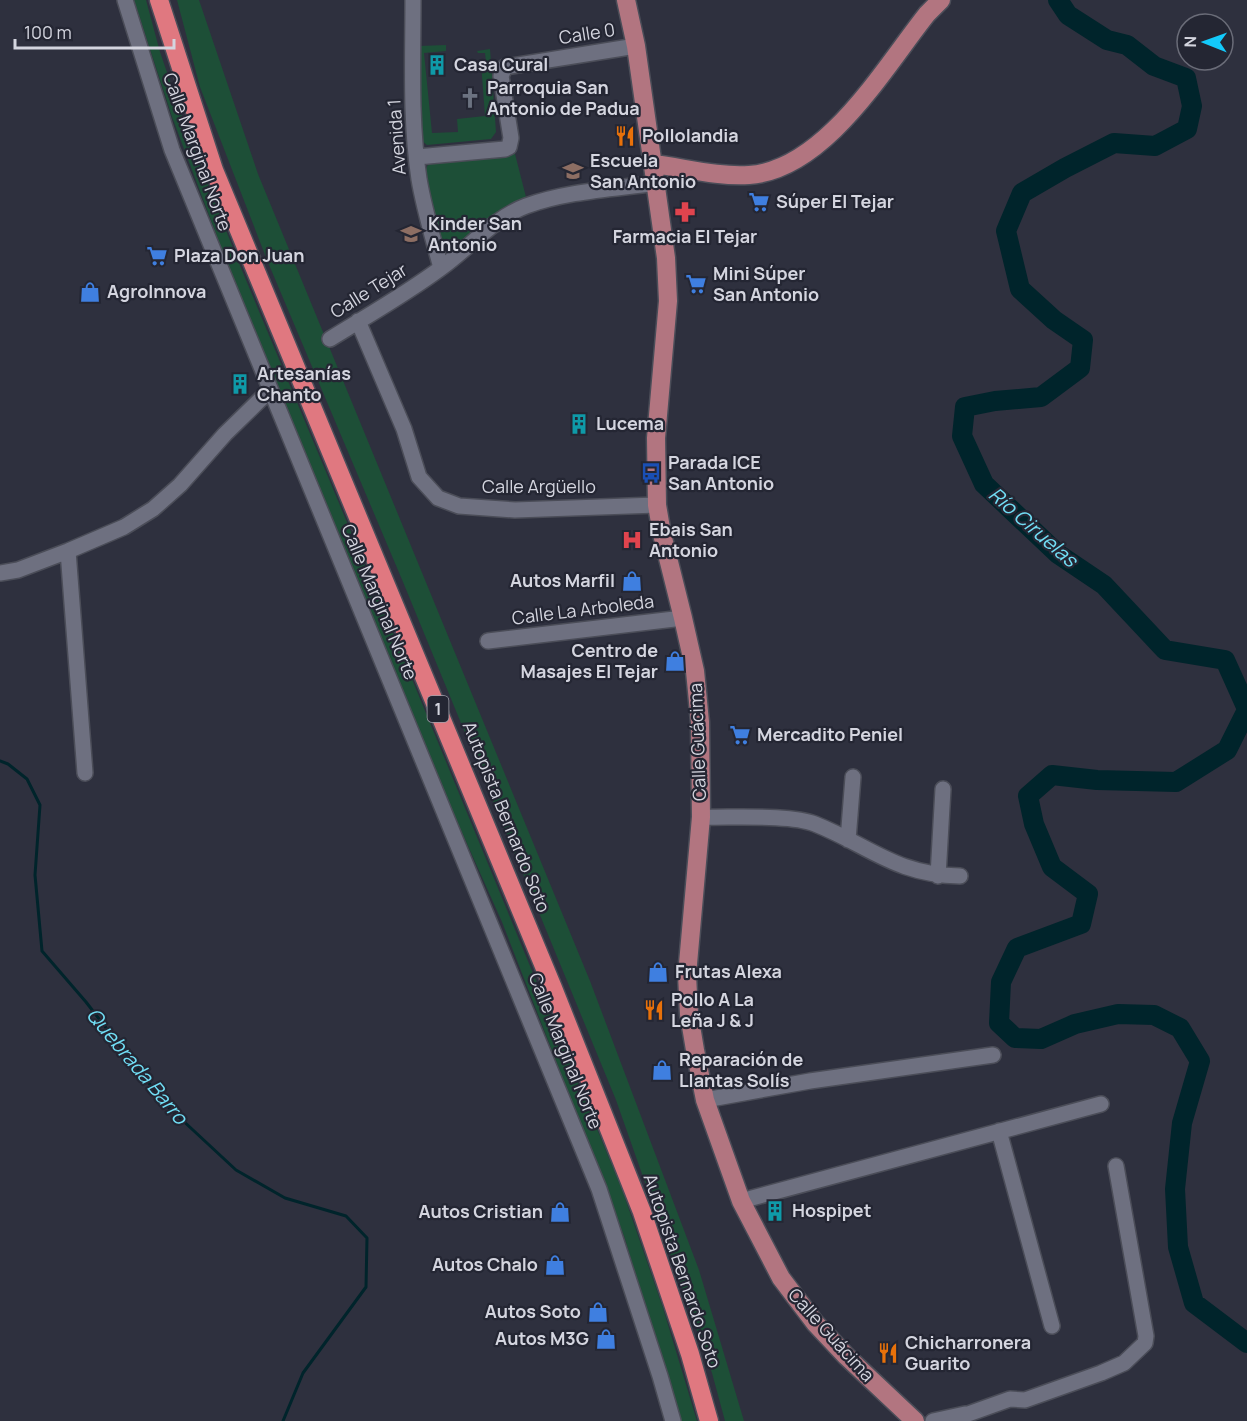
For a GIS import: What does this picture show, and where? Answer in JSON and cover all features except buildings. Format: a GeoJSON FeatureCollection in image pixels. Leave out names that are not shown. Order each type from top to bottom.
{"type":"FeatureCollection","features":[{"type":"Feature","properties":{"kind":"highway","name":"Autopista Bernardo Soto"},"geometry":{"type":"LineString","coordinates":[[159,0],[214,170],[544,966],[642,1212],[690,1354],[709,1421]]}},
{"type":"Feature","properties":{"kind":"main road","name":"Calle Guácima"},"geometry":{"type":"LineString","coordinates":[[626,0],[636,46],[666,258],[668,301],[656,438],[657,505],[695,671],[700,722],[701,817],[687,993],[705,1100],[741,1201],[768,1255],[797,1301],[846,1356],[915,1421]]}},
{"type":"Feature","properties":{"kind":"main road"},"geometry":{"type":"LineString","coordinates":[[654,164],[748,175],[784,167],[801,158],[817,146],[846,117],[927,14],[941,0]]}},
{"type":"Feature","properties":{"kind":"street","name":"Calle Marginal Norte"},"geometry":{"type":"LineString","coordinates":[[125,0],[172,150],[599,1189],[673,1421]]}},
{"type":"Feature","properties":{"kind":"street","name":"Avenida 1"},"geometry":{"type":"LineString","coordinates":[[414,0],[414,116],[417,157],[426,208],[441,268]]}},
{"type":"Feature","properties":{"kind":"street","name":"Calle 0"},"geometry":{"type":"LineString","coordinates":[[417,157],[509,147],[511,138],[501,76],[505,67],[636,46]]}},
{"type":"Feature","properties":{"kind":"street","name":"Calle Tejar"},"geometry":{"type":"LineString","coordinates":[[330,339],[441,268],[491,228],[526,206],[581,194],[657,183]]}},
{"type":"Feature","properties":{"kind":"street","name":"Calle Argüello"},"geometry":{"type":"LineString","coordinates":[[358,321],[404,429],[419,477],[427,489],[438,498],[459,506],[515,510],[657,505]]}},
{"type":"Feature","properties":{"kind":"street"},"geometry":{"type":"LineString","coordinates":[[0,573],[18,570],[68,551],[124,527],[153,509],[180,485],[225,434],[270,390]]}},
{"type":"Feature","properties":{"kind":"street"},"geometry":{"type":"LineString","coordinates":[[68,551],[85,773]]}},
{"type":"Feature","properties":{"kind":"street","name":"Calle La Arboleda"},"geometry":{"type":"LineString","coordinates":[[488,641],[683,618]]}},
{"type":"Feature","properties":{"kind":"street"},"geometry":{"type":"LineString","coordinates":[[848,840],[853,777]]}},
{"type":"Feature","properties":{"kind":"street"},"geometry":{"type":"LineString","coordinates":[[938,876],[943,789]]}},
{"type":"Feature","properties":{"kind":"street"},"geometry":{"type":"LineString","coordinates":[[701,817],[794,819],[814,823],[887,860],[918,872],[938,876],[960,876]]}},
{"type":"Feature","properties":{"kind":"street"},"geometry":{"type":"LineString","coordinates":[[705,1100],[810,1081],[993,1055]]}},
{"type":"Feature","properties":{"kind":"street"},"geometry":{"type":"LineString","coordinates":[[741,1201],[1101,1104]]}},
{"type":"Feature","properties":{"kind":"street"},"geometry":{"type":"LineString","coordinates":[[999,1131],[1052,1326]]}},
{"type":"Feature","properties":{"kind":"street"},"geometry":{"type":"LineString","coordinates":[[933,1421],[952,1416],[962,1417],[1010,1399],[1024,1401],[1124,1362],[1145,1343],[1146,1336],[1116,1166]]}},
{"type":"Feature","properties":{"kind":"green space"},"geometry":{"type":"Polygon","coordinates":[[[134,0],[146,0],[160,52],[191,142],[241,268],[623,1192],[663,1308],[697,1421],[680,1421],[624,1236],[502,922],[434,770],[256,340],[172,117],[134,0]]]}},
{"type":"Feature","properties":{"kind":"green space"},"geometry":{"type":"Polygon","coordinates":[[[177,0],[199,0],[258,174],[590,981],[699,1270],[744,1421],[725,1421],[712,1373],[616,1100],[403,582],[267,260],[200,87],[177,0]]]}},
{"type":"Feature","properties":{"kind":"green space"},"geometry":{"type":"Polygon","coordinates":[[[446,45],[446,51],[424,53],[432,133],[458,132],[457,119],[485,116],[481,63],[486,62],[485,53],[477,51],[490,49],[496,132],[491,139],[427,145],[422,141],[419,46],[446,45]]]}},
{"type":"Feature","properties":{"kind":"green space"},"geometry":{"type":"Polygon","coordinates":[[[515,154],[526,197],[456,245],[440,241],[425,175],[427,166],[434,161],[515,154]]]}},
{"type":"Feature","properties":{"kind":"waterway","name":"Río Ciruelas"},"geometry":{"type":"LineString","coordinates":[[1058,0],[1068,15],[1107,40],[1127,45],[1154,66],[1186,78],[1192,106],[1187,129],[1155,146],[1114,143],[1022,193],[1006,231],[1020,289],[1054,320],[1083,340],[1080,368],[1041,397],[995,401],[965,407],[962,436],[984,484],[1058,554],[1104,585],[1165,650],[1225,660],[1247,709]]}},
{"type":"Feature","properties":{"kind":"waterway","name":"Río Ciruelas"},"geometry":{"type":"LineString","coordinates":[[1247,710],[1227,750],[1176,782],[1097,780],[1052,775],[1028,796],[1034,824],[1052,867],[1088,894],[1081,924],[1017,948],[1001,982],[999,1023],[1015,1038],[1041,1039],[1075,1024],[1118,1014],[1154,1015],[1180,1028],[1200,1061],[1182,1123],[1175,1189],[1178,1247],[1194,1303],[1247,1343]]}},
{"type":"Feature","properties":{"kind":"waterway","name":"Quebrada Barro"},"geometry":{"type":"LineString","coordinates":[[0,761],[8,764],[27,779],[40,805],[35,875],[42,951],[86,1002],[165,1104],[236,1170],[285,1198],[346,1216],[367,1238],[366,1287],[303,1373],[283,1421]]}},
{"type":"Feature","properties":{"kind":"place","name":"Casa Cural"},"geometry":{"type":"Point","coordinates":[437,65]}},
{"type":"Feature","properties":{"kind":"place","name":"Parroquia San Antonio de Padua"},"geometry":{"type":"Point","coordinates":[470,98]}},
{"type":"Feature","properties":{"kind":"place","name":"Pollolandia"},"geometry":{"type":"Point","coordinates":[625,136]}},
{"type":"Feature","properties":{"kind":"place","name":"Escuela San Antonio"},"geometry":{"type":"Point","coordinates":[573,171]}},
{"type":"Feature","properties":{"kind":"place","name":"Súper El Tejar"},"geometry":{"type":"Point","coordinates":[759,202]}},
{"type":"Feature","properties":{"kind":"place","name":"Farmacia El Tejar"},"geometry":{"type":"Point","coordinates":[685,212]}},
{"type":"Feature","properties":{"kind":"place","name":"Kinder San Antonio"},"geometry":{"type":"Point","coordinates":[411,234]}},
{"type":"Feature","properties":{"kind":"place","name":"Plaza Don Juan"},"geometry":{"type":"Point","coordinates":[157,256]}},
{"type":"Feature","properties":{"kind":"place","name":"Mini Súper San Antonio"},"geometry":{"type":"Point","coordinates":[696,284]}},
{"type":"Feature","properties":{"kind":"place","name":"AgroInnova"},"geometry":{"type":"Point","coordinates":[90,292]}},
{"type":"Feature","properties":{"kind":"place","name":"Artesanías Chanto"},"geometry":{"type":"Point","coordinates":[240,384]}},
{"type":"Feature","properties":{"kind":"place","name":"Lucema"},"geometry":{"type":"Point","coordinates":[579,424]}},
{"type":"Feature","properties":{"kind":"place","name":"Parada ICE San Antonio"},"geometry":{"type":"Point","coordinates":[651,473]}},
{"type":"Feature","properties":{"kind":"place","name":"Ebais San Antonio"},"geometry":{"type":"Point","coordinates":[632,540]}},
{"type":"Feature","properties":{"kind":"place","name":"Autos Marfil"},"geometry":{"type":"Point","coordinates":[632,581]}},
{"type":"Feature","properties":{"kind":"place","name":"Centro de Masajes El Tejar"},"geometry":{"type":"Point","coordinates":[675,661]}},
{"type":"Feature","properties":{"kind":"place","name":"Mercadito Peniel"},"geometry":{"type":"Point","coordinates":[740,735]}},
{"type":"Feature","properties":{"kind":"place","name":"Frutas Alexa"},"geometry":{"type":"Point","coordinates":[658,972]}},
{"type":"Feature","properties":{"kind":"place","name":"Pollo A La Leña J & J"},"geometry":{"type":"Point","coordinates":[654,1010]}},
{"type":"Feature","properties":{"kind":"place","name":"Reparación de Llantas Solís"},"geometry":{"type":"Point","coordinates":[662,1070]}},
{"type":"Feature","properties":{"kind":"place","name":"Hospipet"},"geometry":{"type":"Point","coordinates":[775,1211]}},
{"type":"Feature","properties":{"kind":"place","name":"Autos Cristian"},"geometry":{"type":"Point","coordinates":[560,1212]}},
{"type":"Feature","properties":{"kind":"place","name":"Autos Chalo"},"geometry":{"type":"Point","coordinates":[555,1265]}},
{"type":"Feature","properties":{"kind":"place","name":"Autos Soto"},"geometry":{"type":"Point","coordinates":[598,1312]}},
{"type":"Feature","properties":{"kind":"place","name":"Autos M3G"},"geometry":{"type":"Point","coordinates":[606,1339]}},
{"type":"Feature","properties":{"kind":"place","name":"Chicharronera Guarito"},"geometry":{"type":"Point","coordinates":[888,1353]}}]}
